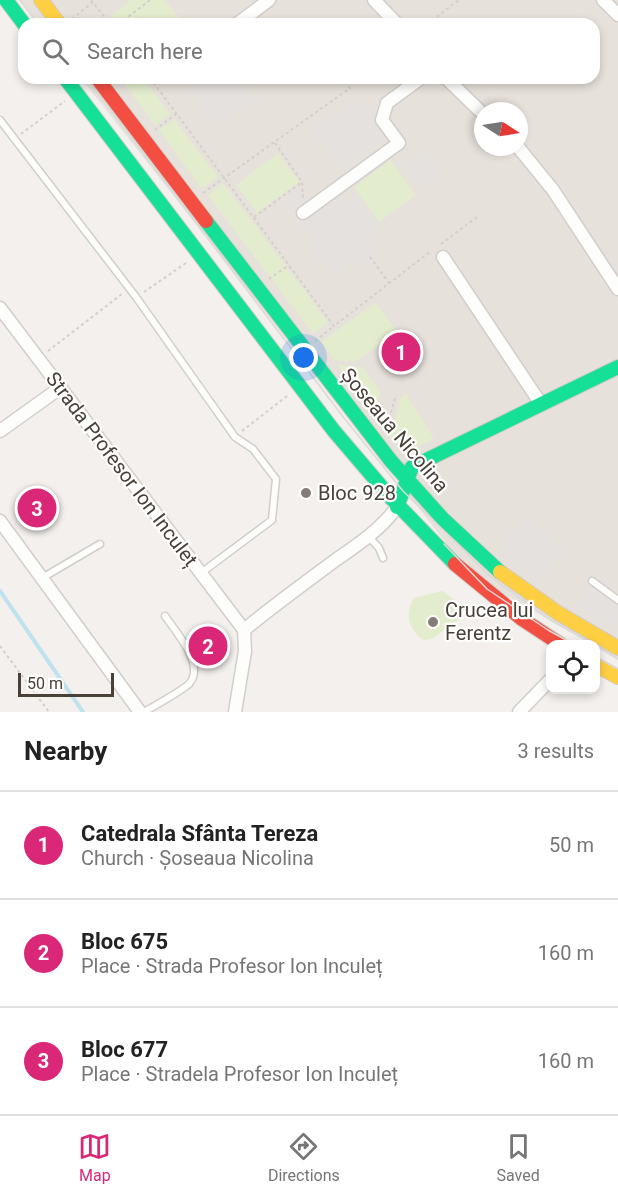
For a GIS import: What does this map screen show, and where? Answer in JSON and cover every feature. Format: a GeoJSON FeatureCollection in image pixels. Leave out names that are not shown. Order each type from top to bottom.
{"type":"FeatureCollection","features":[{"type":"Feature","properties":{"kind":"main road"},"geometry":{"type":"LineString","coordinates":[[6,0],[20,18]]}},
{"type":"Feature","properties":{"kind":"main road"},"geometry":{"type":"LineString","coordinates":[[41,0],[54,18]]}},
{"type":"Feature","properties":{"kind":"main road"},"geometry":{"type":"LineString","coordinates":[[70,84],[359,464],[438,550],[482,590],[552,640]]}},
{"type":"Feature","properties":{"kind":"main road","name":"Șoseaua Nicolina"},"geometry":{"type":"LineString","coordinates":[[102,84],[304,350],[408,481],[500,572],[563,616],[618,648]]}},
{"type":"Feature","properties":{"kind":"main road"},"geometry":{"type":"LineString","coordinates":[[397,507],[412,467],[618,367]]}},
{"type":"Feature","properties":{"kind":"main road"},"geometry":{"type":"LineString","coordinates":[[600,667],[618,677]]}},
{"type":"Feature","properties":{"kind":"street"},"geometry":{"type":"LineString","coordinates":[[245,18],[269,0]]}},
{"type":"Feature","properties":{"kind":"street"},"geometry":{"type":"LineString","coordinates":[[375,0],[392,18]]}},
{"type":"Feature","properties":{"kind":"street"},"geometry":{"type":"LineString","coordinates":[[603,0],[618,15]]}},
{"type":"Feature","properties":{"kind":"street"},"geometry":{"type":"LineString","coordinates":[[303,213],[399,143],[382,120],[387,103],[413,84]]}},
{"type":"Feature","properties":{"kind":"street"},"geometry":{"type":"LineString","coordinates":[[452,84],[474,105]]}},
{"type":"Feature","properties":{"kind":"street"},"geometry":{"type":"LineString","coordinates":[[525,156],[553,190],[618,290]]}},
{"type":"Feature","properties":{"kind":"street"},"geometry":{"type":"LineString","coordinates":[[443,257],[541,404]]}},
{"type":"Feature","properties":{"kind":"street","name":"Strada Profesor Ion Inculeț"},"geometry":{"type":"LineString","coordinates":[[0,308],[244,630]]}},
{"type":"Feature","properties":{"kind":"street"},"geometry":{"type":"LineString","coordinates":[[0,431],[60,388]]}},
{"type":"Feature","properties":{"kind":"street"},"geometry":{"type":"LineString","coordinates":[[235,712],[246,651],[244,630],[369,537],[387,521],[397,507]]}},
{"type":"Feature","properties":{"kind":"street"},"geometry":{"type":"LineString","coordinates":[[0,521],[140,712]]}},
{"type":"Feature","properties":{"kind":"street"},"geometry":{"type":"LineString","coordinates":[[519,712],[546,684]]}},
{"type":"Feature","properties":{"kind":"lane"},"geometry":{"type":"LineString","coordinates":[[0,120],[136,297],[235,437],[253,449],[276,479],[272,520],[201,573]]}},
{"type":"Feature","properties":{"kind":"lane"},"geometry":{"type":"LineString","coordinates":[[369,537],[379,548],[383,558]]}},
{"type":"Feature","properties":{"kind":"lane"},"geometry":{"type":"LineString","coordinates":[[42,578],[100,544]]}},
{"type":"Feature","properties":{"kind":"lane"},"geometry":{"type":"LineString","coordinates":[[592,581],[618,600]]}},
{"type":"Feature","properties":{"kind":"lane"},"geometry":{"type":"LineString","coordinates":[[144,712],[189,683],[194,674],[193,658],[165,616]]}},
{"type":"Feature","properties":{"kind":"path"},"geometry":{"type":"LineString","coordinates":[[126,18],[150,0]]}},
{"type":"Feature","properties":{"kind":"path"},"geometry":{"type":"LineString","coordinates":[[436,18],[459,0]]}},
{"type":"Feature","properties":{"kind":"path"},"geometry":{"type":"LineString","coordinates":[[73,18],[92,1],[105,18]]}},
{"type":"Feature","properties":{"kind":"path"},"geometry":{"type":"LineString","coordinates":[[154,84],[334,326]]}},
{"type":"Feature","properties":{"kind":"path"},"geometry":{"type":"LineString","coordinates":[[191,202],[350,88],[348,84]]}},
{"type":"Feature","properties":{"kind":"path"},"geometry":{"type":"LineString","coordinates":[[14,139],[51,111]]}},
{"type":"Feature","properties":{"kind":"path"},"geometry":{"type":"LineString","coordinates":[[144,140],[176,114]]}},
{"type":"Feature","properties":{"kind":"path"},"geometry":{"type":"LineString","coordinates":[[275,143],[302,183],[303,213]]}},
{"type":"Feature","properties":{"kind":"path"},"geometry":{"type":"LineString","coordinates":[[254,218],[302,183]]}},
{"type":"Feature","properties":{"kind":"path"},"geometry":{"type":"LineString","coordinates":[[448,239],[477,217]]}},
{"type":"Feature","properties":{"kind":"path"},"geometry":{"type":"LineString","coordinates":[[38,359],[121,294],[136,297],[199,255]]}},
{"type":"Feature","properties":{"kind":"path"},"geometry":{"type":"LineString","coordinates":[[370,257],[389,283]]}},
{"type":"Feature","properties":{"kind":"path"},"geometry":{"type":"LineString","coordinates":[[304,350],[417,262]]}},
{"type":"Feature","properties":{"kind":"path"},"geometry":{"type":"LineString","coordinates":[[257,289],[289,265]]}},
{"type":"Feature","properties":{"kind":"path"},"geometry":{"type":"LineString","coordinates":[[235,437],[299,386]]}},
{"type":"Feature","properties":{"kind":"path"},"geometry":{"type":"LineString","coordinates":[[386,431],[396,395]]}},
{"type":"Feature","properties":{"kind":"path"},"geometry":{"type":"LineString","coordinates":[[0,646],[50,712]]}},
{"type":"Feature","properties":{"kind":"shaded area"},"geometry":{"type":"Polygon","coordinates":[[[20,0],[618,0],[618,660],[600,649],[600,640],[584,640],[472,576],[86,84],[600,84],[600,18],[34,18],[20,0]]]}},
{"type":"Feature","properties":{"kind":"shaded area"},"geometry":{"type":"Polygon","coordinates":[[[199,84],[245,84],[255,99],[217,125],[192,93],[200,86],[199,84]]]}},
{"type":"Feature","properties":{"kind":"shaded area"},"geometry":{"type":"Polygon","coordinates":[[[359,99],[386,139],[343,170],[313,131],[359,99]]]}},
{"type":"Feature","properties":{"kind":"shaded area"},"geometry":{"type":"Polygon","coordinates":[[[423,151],[440,175],[419,189],[402,166],[423,151]]]}},
{"type":"Feature","properties":{"kind":"shaded area"},"geometry":{"type":"Polygon","coordinates":[[[301,187],[320,212],[342,195],[348,201],[358,194],[381,226],[365,238],[378,257],[365,267],[358,259],[335,277],[309,244],[315,239],[285,199],[301,187]]]}},
{"type":"Feature","properties":{"kind":"shaded area"},"geometry":{"type":"Polygon","coordinates":[[[528,518],[564,550],[538,582],[498,549],[528,518]]]}},
{"type":"Feature","properties":{"kind":"shaded area"},"geometry":{"type":"Polygon","coordinates":[[[604,573],[618,604],[615,629],[576,608],[604,573]]]}},
{"type":"Feature","properties":{"kind":"green space"},"geometry":{"type":"Polygon","coordinates":[[[131,0],[165,0],[179,18],[113,18],[111,15],[131,0]]]}},
{"type":"Feature","properties":{"kind":"green space"},"geometry":{"type":"Polygon","coordinates":[[[124,84],[148,84],[170,114],[155,125],[124,84]]]}},
{"type":"Feature","properties":{"kind":"green space"},"geometry":{"type":"Polygon","coordinates":[[[174,119],[218,177],[202,189],[159,130],[174,119]]]}},
{"type":"Feature","properties":{"kind":"green space"},"geometry":{"type":"Polygon","coordinates":[[[278,153],[299,182],[257,213],[236,185],[278,153]]]}},
{"type":"Feature","properties":{"kind":"green space"},"geometry":{"type":"Polygon","coordinates":[[[390,160],[416,195],[379,222],[354,187],[390,160]]]}},
{"type":"Feature","properties":{"kind":"green space"},"geometry":{"type":"Polygon","coordinates":[[[223,183],[328,322],[313,334],[208,195],[223,183]]]}},
{"type":"Feature","properties":{"kind":"green space"},"geometry":{"type":"Polygon","coordinates":[[[375,303],[397,331],[355,362],[334,360],[321,342],[375,303]]]}},
{"type":"Feature","properties":{"kind":"green space"},"geometry":{"type":"Polygon","coordinates":[[[337,364],[363,368],[380,391],[375,416],[337,364]]]}},
{"type":"Feature","properties":{"kind":"green space"},"geometry":{"type":"Polygon","coordinates":[[[406,394],[434,439],[411,448],[402,446],[390,437],[400,399],[406,394]]]}},
{"type":"Feature","properties":{"kind":"green space"},"geometry":{"type":"Polygon","coordinates":[[[442,591],[459,605],[461,618],[432,639],[423,640],[411,626],[409,609],[414,598],[442,591]]]}},
{"type":"Feature","properties":{"kind":"waterway"},"geometry":{"type":"LineString","coordinates":[[0,591],[83,712]]}},
{"type":"Feature","properties":{"kind":"tram line"},"geometry":{"type":"LineString","coordinates":[[20,0],[34,18]]}},
{"type":"Feature","properties":{"kind":"tram line"},"geometry":{"type":"LineString","coordinates":[[91,84],[344,418],[403,491],[493,579],[552,621],[586,640]]}},
{"type":"Feature","properties":{"kind":"tram line"},"geometry":{"type":"LineString","coordinates":[[444,544],[487,589],[566,640]]}},
{"type":"Feature","properties":{"kind":"tram line"},"geometry":{"type":"LineString","coordinates":[[600,648],[618,659]]}},
{"type":"Feature","properties":{"kind":"tram line"},"geometry":{"type":"LineString","coordinates":[[600,659],[618,669]]}},
{"type":"Feature","properties":{"kind":"traffic: fast"},"geometry":{"type":"LineString","coordinates":[[6,0],[20,18]]}},
{"type":"Feature","properties":{"kind":"traffic: fast"},"geometry":{"type":"LineString","coordinates":[[70,84],[334,431],[392,499],[455,564]]}},
{"type":"Feature","properties":{"kind":"traffic: fast"},"geometry":{"type":"LineString","coordinates":[[206,221],[391,461],[443,519],[500,572]]}},
{"type":"Feature","properties":{"kind":"traffic: fast"},"geometry":{"type":"LineString","coordinates":[[397,507],[412,467],[618,367]]}},
{"type":"Feature","properties":{"kind":"traffic: slow"},"geometry":{"type":"LineString","coordinates":[[41,0],[54,18]]}},
{"type":"Feature","properties":{"kind":"traffic: slow"},"geometry":{"type":"LineString","coordinates":[[500,572],[558,613],[618,648]]}},
{"type":"Feature","properties":{"kind":"traffic: slow"},"geometry":{"type":"LineString","coordinates":[[600,667],[618,677]]}},
{"type":"Feature","properties":{"kind":"traffic: jam"},"geometry":{"type":"LineString","coordinates":[[102,84],[206,221]]}},
{"type":"Feature","properties":{"kind":"traffic: jam"},"geometry":{"type":"LineString","coordinates":[[455,564],[522,619],[554,640]]}},
{"type":"Feature","properties":{"kind":"place","name":"Catedrala Sfânta Tereza"},"geometry":{"type":"Point","coordinates":[401,352]}},
{"type":"Feature","properties":{"kind":"place","name":"Bloc 928"},"geometry":{"type":"Point","coordinates":[306,493]}},
{"type":"Feature","properties":{"kind":"place","name":"Bloc 677"},"geometry":{"type":"Point","coordinates":[37,508]}},
{"type":"Feature","properties":{"kind":"place","name":"Crucea lui Ferentz"},"geometry":{"type":"Point","coordinates":[433,622]}},
{"type":"Feature","properties":{"kind":"place","name":"Bloc 675"},"geometry":{"type":"Point","coordinates":[208,646]}}]}
